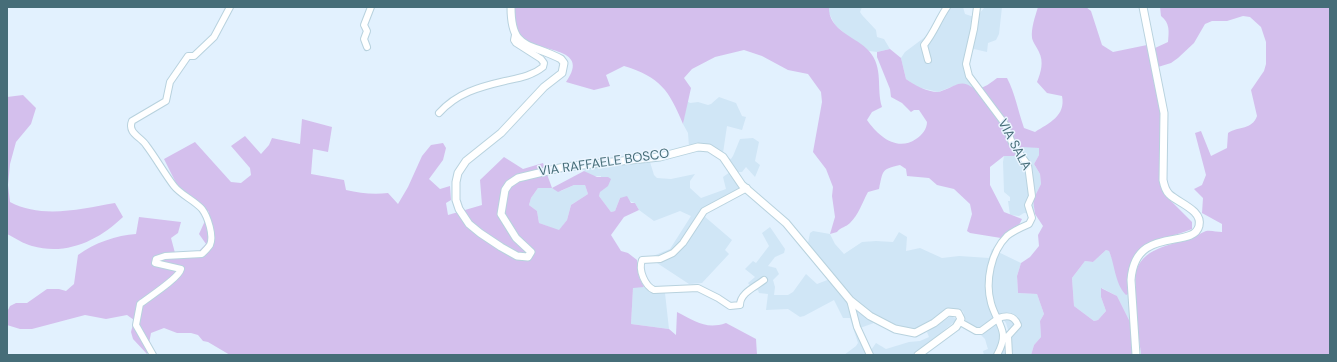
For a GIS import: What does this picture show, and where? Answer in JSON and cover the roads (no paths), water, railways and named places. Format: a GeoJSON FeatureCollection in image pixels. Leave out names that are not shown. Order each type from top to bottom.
{"type":"FeatureCollection","features":[{"type":"Feature","properties":{"kind":"street"},"geometry":{"type":"LineString","coordinates":[[153,355],[136,325],[140,304],[180,274],[181,269],[155,263],[156,259],[165,256],[202,254],[209,246],[211,236],[202,209],[174,187],[154,159],[146,143],[135,135],[130,124],[132,121],[166,101],[170,82],[188,56],[194,56],[214,36],[230,7]]}},
{"type":"Feature","properties":{"kind":"street"},"geometry":{"type":"LineString","coordinates":[[367,47],[364,39],[367,31],[364,25],[371,7]]}},
{"type":"Feature","properties":{"kind":"street"},"geometry":{"type":"LineString","coordinates":[[439,113],[450,102],[462,94],[494,84],[527,77],[544,67],[544,63],[541,59],[516,43],[514,40],[515,35],[511,7]]}},
{"type":"Feature","properties":{"kind":"street"},"geometry":{"type":"LineString","coordinates":[[928,60],[924,45],[933,34],[937,22],[947,7]]}},
{"type":"Feature","properties":{"kind":"street","name":"VIA SALA"},"geometry":{"type":"LineString","coordinates":[[977,7],[974,29],[966,64],[969,76],[1006,124],[1012,143],[1028,165],[1032,196],[1028,205],[1032,218],[1031,221],[1029,224],[1007,236],[993,258],[990,266],[991,302],[998,319]]}},
{"type":"Feature","properties":{"kind":"street"},"geometry":{"type":"LineString","coordinates":[[1136,355],[1131,280],[1132,269],[1136,257],[1141,252],[1157,243],[1190,236],[1199,226],[1198,217],[1191,209],[1168,194],[1165,188],[1164,113],[1143,7]]}},
{"type":"Feature","properties":{"kind":"street","name":"VIA RAFFAELE BOSCO"},"geometry":{"type":"LineString","coordinates":[[515,35],[521,42],[561,59],[564,63],[564,68],[562,73],[544,87],[501,133],[466,161],[458,173],[456,190],[459,209],[469,224],[480,233],[517,256],[528,257],[531,252],[516,238],[500,214],[505,190],[509,184],[518,178],[564,167],[660,157],[698,147],[709,148],[723,157],[747,188],[786,224],[850,300],[860,309],[884,325],[908,332],[921,331],[948,312],[958,313],[961,319],[960,322]]}},
{"type":"Feature","properties":{"kind":"street"},"geometry":{"type":"LineString","coordinates":[[747,188],[704,211],[683,243],[673,253],[660,259],[642,260],[641,266],[647,284],[654,290],[698,288],[733,306],[740,305],[740,299],[764,280]]}},
{"type":"Feature","properties":{"kind":"street"},"geometry":{"type":"LineString","coordinates":[[850,300],[857,327],[870,355]]}},
{"type":"Feature","properties":{"kind":"street"},"geometry":{"type":"LineString","coordinates":[[918,355],[960,322],[976,330],[982,331],[998,319],[1010,316],[1015,319],[1018,324],[1008,336],[1009,355]]}},
{"type":"Feature","properties":{"kind":"street"},"geometry":{"type":"LineString","coordinates":[[997,355],[1002,346],[1002,333],[998,319]]}}]}
